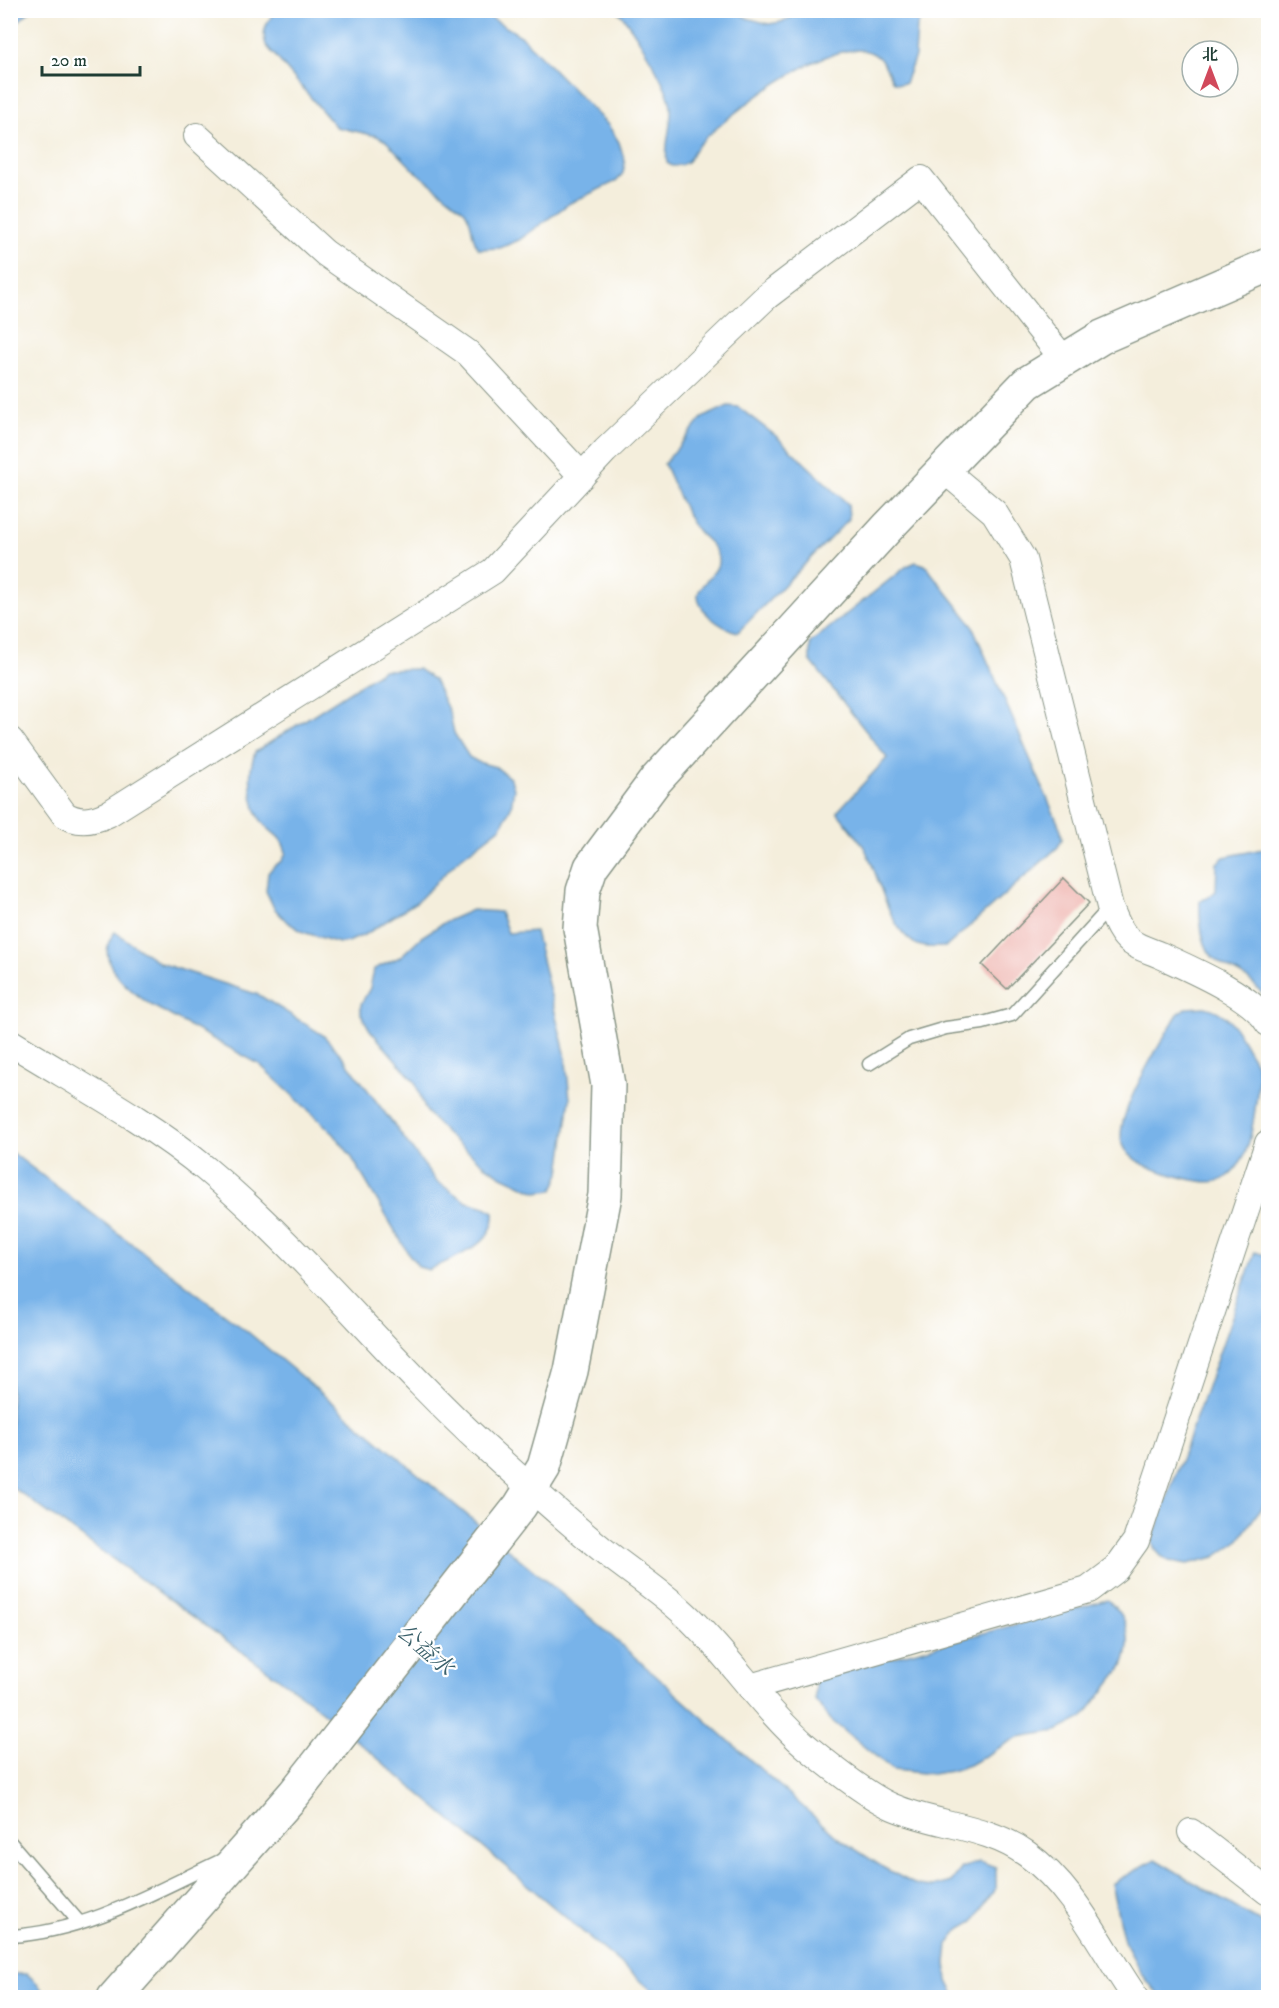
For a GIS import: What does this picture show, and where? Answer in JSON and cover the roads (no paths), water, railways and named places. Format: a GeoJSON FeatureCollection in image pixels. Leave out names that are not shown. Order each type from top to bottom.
{"type":"FeatureCollection","features":[{"type":"Feature","properties":{"kind":"street"},"geometry":{"type":"LineString","coordinates":[[197,136],[325,253],[468,353],[582,476]]}},
{"type":"Feature","properties":{"kind":"street"},"geometry":{"type":"LineString","coordinates":[[10,740],[64,814],[71,819],[90,820],[108,814],[493,571],[605,451],[766,297],[921,179],[1064,360]]}},
{"type":"Feature","properties":{"kind":"street"},"geometry":{"type":"LineString","coordinates":[[114,1998],[294,1794],[525,1497],[544,1467],[571,1371],[605,1195],[608,1085],[580,928],[583,891],[591,867],[655,781],[943,469],[1027,384],[1102,337],[1269,265]]}},
{"type":"Feature","properties":{"kind":"street"},"geometry":{"type":"LineString","coordinates":[[943,469],[994,512],[1023,560],[1110,907],[1119,929],[1130,942],[1203,974],[1247,1002],[1269,1023]]}},
{"type":"Feature","properties":{"kind":"street"},"geometry":{"type":"LineString","coordinates":[[10,1042],[167,1139],[204,1168],[297,1254],[481,1443],[525,1497],[584,1534],[688,1617],[750,1687],[806,1745],[889,1806],[1004,1840],[1028,1854],[1047,1870],[1067,1892],[1136,1998]]}},
{"type":"Feature","properties":{"kind":"street"},"geometry":{"type":"LineString","coordinates":[[750,1687],[1088,1590],[1116,1569],[1136,1541],[1269,1143]]}},
{"type":"Feature","properties":{"kind":"street"},"geometry":{"type":"LineString","coordinates":[[1191,1832],[1269,1892]]}},
{"type":"Feature","properties":{"kind":"lane"},"geometry":{"type":"LineString","coordinates":[[869,1064],[909,1039],[946,1028],[983,1023],[1012,1015],[1110,907]]}},
{"type":"Feature","properties":{"kind":"lane"},"geometry":{"type":"LineString","coordinates":[[10,1842],[80,1922]]}},
{"type":"Feature","properties":{"kind":"lane"},"geometry":{"type":"LineString","coordinates":[[10,1936],[26,1935],[108,1914],[246,1849]]}},
{"type":"Feature","properties":{"kind":"water"},"geometry":{"type":"Polygon","coordinates":[[[11,10],[30,10],[30,11],[11,28],[11,10]]]}},
{"type":"Feature","properties":{"kind":"water"},"geometry":{"type":"Polygon","coordinates":[[[275,11],[480,11],[521,36],[608,125],[619,142],[625,162],[623,173],[617,181],[570,203],[519,240],[500,248],[479,249],[465,211],[416,172],[386,141],[377,136],[336,127],[266,45],[267,23],[275,11]]]}},
{"type":"Feature","properties":{"kind":"water"},"geometry":{"type":"Polygon","coordinates":[[[618,11],[735,11],[747,18],[769,24],[781,22],[806,11],[924,11],[917,26],[915,56],[905,83],[893,82],[882,62],[872,53],[855,50],[834,54],[811,63],[765,91],[707,136],[687,162],[672,166],[667,163],[666,156],[671,115],[669,98],[650,58],[618,11]]]}},
{"type":"Feature","properties":{"kind":"water"},"geometry":{"type":"Polygon","coordinates":[[[728,406],[738,407],[776,436],[848,504],[849,519],[738,632],[716,622],[701,605],[698,596],[700,588],[716,568],[718,560],[713,547],[699,533],[688,516],[664,464],[702,418],[728,406]]]}},
{"type":"Feature","properties":{"kind":"water"},"geometry":{"type":"Polygon","coordinates":[[[916,562],[925,565],[971,623],[1061,830],[1062,839],[1058,847],[946,947],[921,946],[905,936],[891,914],[872,864],[858,837],[837,812],[887,758],[810,660],[810,643],[907,566],[916,562]]]}},
{"type":"Feature","properties":{"kind":"water"},"geometry":{"type":"Polygon","coordinates":[[[418,669],[434,680],[450,714],[454,733],[469,757],[496,767],[511,779],[514,789],[511,807],[501,827],[457,861],[418,901],[366,934],[348,942],[339,943],[303,932],[287,922],[274,908],[266,891],[268,873],[282,861],[286,853],[280,839],[257,813],[251,791],[251,765],[255,752],[383,670],[418,669]]]}},
{"type":"Feature","properties":{"kind":"water"},"geometry":{"type":"Polygon","coordinates":[[[1268,848],[1268,1000],[1249,980],[1221,964],[1207,949],[1202,933],[1200,901],[1216,891],[1217,863],[1224,857],[1268,848]]]}},
{"type":"Feature","properties":{"kind":"water"},"geometry":{"type":"Polygon","coordinates":[[[472,910],[500,912],[508,933],[535,931],[565,1053],[570,1099],[560,1173],[553,1190],[536,1192],[502,1176],[450,1137],[430,1116],[415,1082],[370,1030],[361,1014],[361,1004],[370,988],[374,969],[400,957],[421,937],[445,922],[472,910]]]}},
{"type":"Feature","properties":{"kind":"water"},"geometry":{"type":"Polygon","coordinates":[[[115,932],[160,963],[259,995],[323,1035],[343,1057],[436,1181],[467,1202],[494,1212],[493,1223],[481,1242],[429,1270],[419,1267],[408,1253],[351,1156],[334,1134],[259,1064],[151,1005],[124,983],[110,964],[107,954],[109,943],[115,932]]]}},
{"type":"Feature","properties":{"kind":"water"},"geometry":{"type":"Polygon","coordinates":[[[1205,1007],[1220,1013],[1231,1023],[1255,1062],[1258,1072],[1253,1120],[1244,1156],[1227,1177],[1208,1182],[1158,1171],[1136,1160],[1125,1149],[1121,1130],[1125,1114],[1141,1077],[1178,1014],[1186,1008],[1205,1007]]]}},
{"type":"Feature","properties":{"kind":"water","name":"公益水"},"geometry":{"type":"Polygon","coordinates":[[[10,1151],[248,1332],[600,1626],[838,1838],[884,1868],[916,1885],[933,1887],[951,1882],[962,1868],[979,1862],[996,1868],[996,1887],[974,1921],[958,1930],[948,1945],[946,1963],[948,1981],[956,1997],[660,1997],[305,1697],[11,1486],[10,1151]]]}},
{"type":"Feature","properties":{"kind":"water"},"geometry":{"type":"Polygon","coordinates":[[[1255,1252],[1268,1256],[1268,1498],[1238,1541],[1215,1557],[1188,1564],[1169,1561],[1155,1549],[1152,1541],[1255,1252]]]}},
{"type":"Feature","properties":{"kind":"water"},"geometry":{"type":"Polygon","coordinates":[[[1107,1600],[1120,1613],[1127,1629],[1126,1657],[1123,1666],[1083,1718],[1057,1731],[1018,1737],[969,1765],[932,1774],[893,1770],[831,1720],[815,1700],[815,1681],[823,1676],[1107,1600]]]}},
{"type":"Feature","properties":{"kind":"water"},"geometry":{"type":"Polygon","coordinates":[[[1155,1859],[1268,1927],[1268,1997],[1160,1997],[1142,1974],[1124,1941],[1111,1884],[1155,1859]]]}},
{"type":"Feature","properties":{"kind":"water"},"geometry":{"type":"Polygon","coordinates":[[[11,1974],[27,1974],[38,1984],[46,1997],[11,1997],[11,1974]]]}}]}
